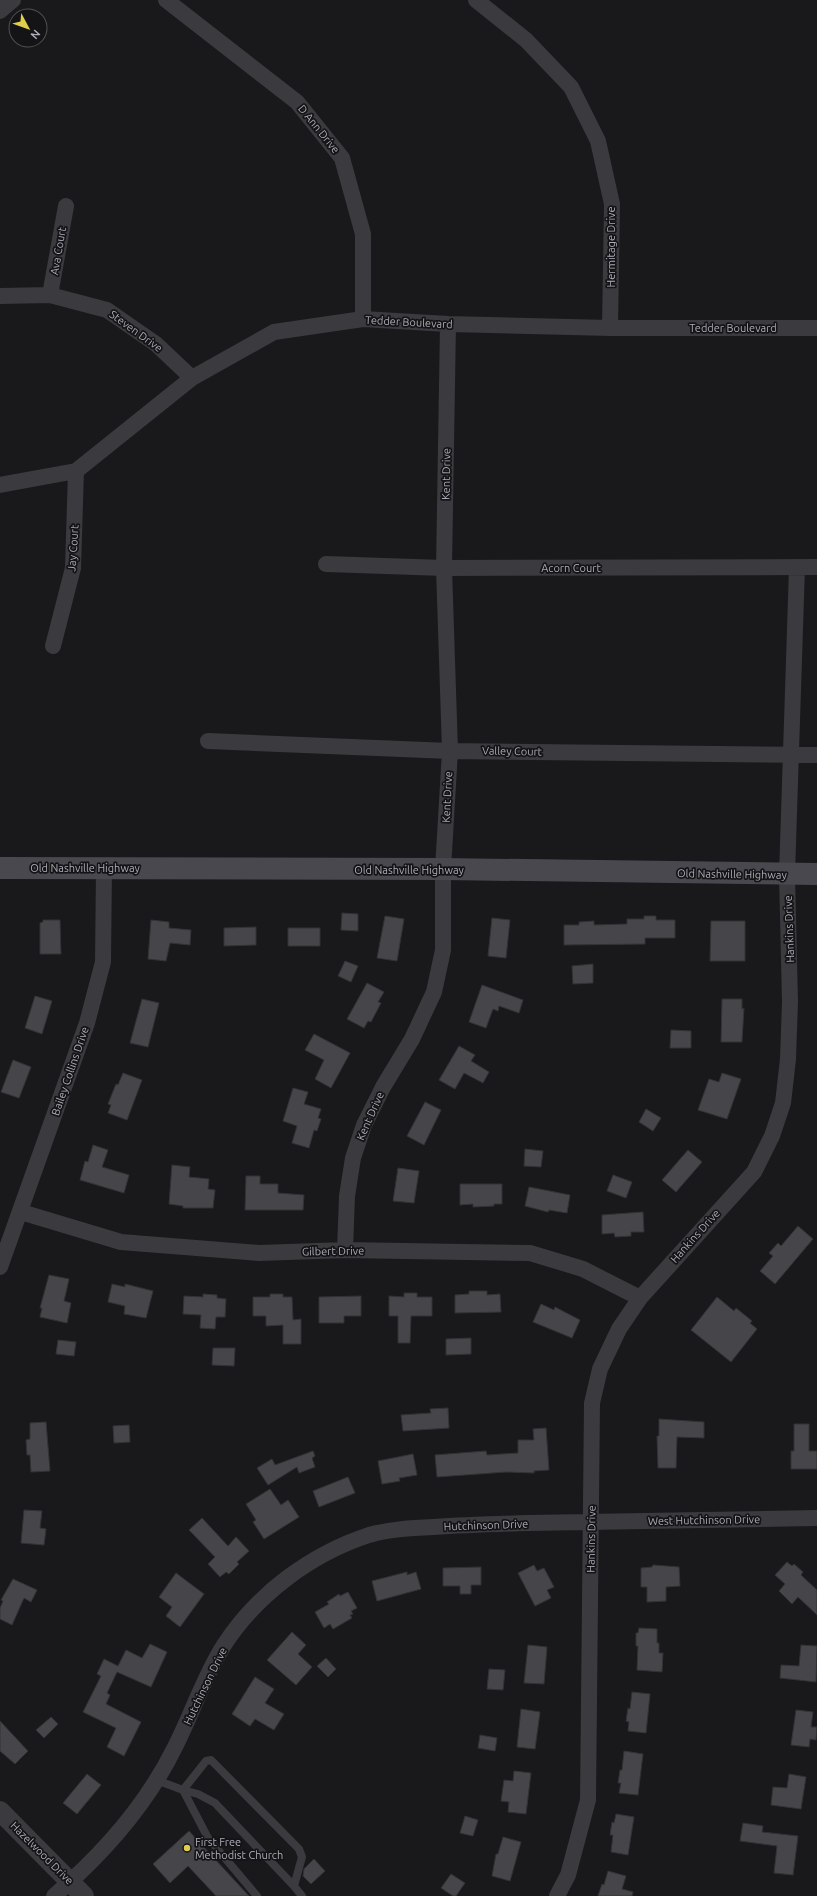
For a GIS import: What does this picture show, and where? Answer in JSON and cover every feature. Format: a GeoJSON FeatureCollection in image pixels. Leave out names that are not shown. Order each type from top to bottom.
{"type":"FeatureCollection","features":[{"type":"Feature","properties":{"kind":"main road","name":"Old Nashville Highway"},"geometry":{"type":"LineString","coordinates":[[0,868],[443,870],[787,875],[817,874]]}},
{"type":"Feature","properties":{"kind":"street"},"geometry":{"type":"LineString","coordinates":[[0,11],[13,0]]}},
{"type":"Feature","properties":{"kind":"street","name":"D Ann Drive"},"geometry":{"type":"LineString","coordinates":[[166,0],[297,102],[342,158],[363,234],[362,319]]}},
{"type":"Feature","properties":{"kind":"street","name":"Hermitage Drive"},"geometry":{"type":"LineString","coordinates":[[476,0],[526,40],[571,87],[598,141],[612,204],[610,328]]}},
{"type":"Feature","properties":{"kind":"street","name":"Ava Court"},"geometry":{"type":"LineString","coordinates":[[50,295],[66,206]]}},
{"type":"Feature","properties":{"kind":"street","name":"Steven Drive"},"geometry":{"type":"LineString","coordinates":[[0,296],[50,295],[107,310],[156,344],[192,378]]}},
{"type":"Feature","properties":{"kind":"street","name":"Tedder Boulevard"},"geometry":{"type":"LineString","coordinates":[[0,485],[76,471],[192,378],[274,332],[362,319],[448,324],[610,328],[817,328]]}},
{"type":"Feature","properties":{"kind":"street","name":"Kent Drive"},"geometry":{"type":"LineString","coordinates":[[345,1250],[347,1196],[353,1158],[364,1126],[383,1087],[412,1039],[434,992],[443,950],[443,870],[450,751],[444,568],[448,324]]}},
{"type":"Feature","properties":{"kind":"street","name":"Jay Court"},"geometry":{"type":"LineString","coordinates":[[53,646],[73,568],[76,471]]}},
{"type":"Feature","properties":{"kind":"street","name":"Acorn Court"},"geometry":{"type":"LineString","coordinates":[[326,564],[444,568],[817,567]]}},
{"type":"Feature","properties":{"kind":"street","name":"Hankins Drive"},"geometry":{"type":"LineString","coordinates":[[557,1896],[568,1876],[588,1800],[592,1403],[600,1370],[619,1329],[640,1298],[754,1172],[772,1136],[783,1103],[788,1059],[790,1002],[787,875],[797,567]]}},
{"type":"Feature","properties":{"kind":"street","name":"Valley Court"},"geometry":{"type":"LineString","coordinates":[[208,742],[450,751],[817,755]]}},
{"type":"Feature","properties":{"kind":"street","name":"Bailey Collins Drive"},"geometry":{"type":"LineString","coordinates":[[0,1267],[21,1212],[87,1023],[103,962],[104,868]]}},
{"type":"Feature","properties":{"kind":"street","name":"Gilbert Drive"},"geometry":{"type":"LineString","coordinates":[[21,1212],[121,1242],[259,1253],[345,1250],[530,1253],[583,1270],[640,1298]]}},
{"type":"Feature","properties":{"kind":"street","name":"West Hutchinson Drive"},"geometry":{"type":"LineString","coordinates":[[592,1522],[817,1518]]}},
{"type":"Feature","properties":{"kind":"street","name":"Hutchinson Drive"},"geometry":{"type":"LineString","coordinates":[[54,1896],[77,1889],[111,1842],[146,1798],[175,1749],[224,1645],[251,1610],[284,1581],[312,1561],[340,1546],[371,1534],[402,1529],[470,1525],[592,1522]]}},
{"type":"Feature","properties":{"kind":"street","name":"Hazelwood Drive"},"geometry":{"type":"LineString","coordinates":[[0,1811],[77,1889]]}},
{"type":"Feature","properties":{"kind":"lane"},"geometry":{"type":"LineString","coordinates":[[183,1790],[206,1761],[211,1760],[299,1849],[302,1857],[294,1886]]}},
{"type":"Feature","properties":{"kind":"lane"},"geometry":{"type":"LineString","coordinates":[[156,1780],[198,1794],[215,1803],[302,1896]]}},
{"type":"Feature","properties":{"kind":"lane"},"geometry":{"type":"LineString","coordinates":[[183,1790],[208,1838],[258,1896]]}},
{"type":"Feature","properties":{"kind":"building"},"geometry":{"type":"Polygon","coordinates":[[[342,913],[358,914],[358,931],[341,930],[342,913]]]}},
{"type":"Feature","properties":{"kind":"building"},"geometry":{"type":"Polygon","coordinates":[[[385,916],[404,919],[397,961],[377,958],[385,916]]]}},
{"type":"Feature","properties":{"kind":"building"},"geometry":{"type":"Polygon","coordinates":[[[644,916],[656,916],[656,920],[675,920],[675,938],[645,938],[645,944],[564,945],[564,925],[579,925],[579,922],[594,921],[594,925],[627,924],[627,919],[644,919],[644,916]]]}},
{"type":"Feature","properties":{"kind":"building"},"geometry":{"type":"Polygon","coordinates":[[[492,918],[510,920],[506,958],[488,956],[492,918]]]}},
{"type":"Feature","properties":{"kind":"building"},"geometry":{"type":"Polygon","coordinates":[[[43,920],[60,920],[61,954],[40,954],[40,923],[43,922],[43,920]]]}},
{"type":"Feature","properties":{"kind":"building"},"geometry":{"type":"Polygon","coordinates":[[[151,920],[169,922],[169,928],[191,930],[190,945],[170,943],[166,961],[148,959],[151,920]]]}},
{"type":"Feature","properties":{"kind":"building"},"geometry":{"type":"Polygon","coordinates":[[[711,921],[745,921],[745,961],[710,961],[711,921]]]}},
{"type":"Feature","properties":{"kind":"building"},"geometry":{"type":"Polygon","coordinates":[[[256,927],[256,945],[224,946],[224,928],[256,927]]]}},
{"type":"Feature","properties":{"kind":"building"},"geometry":{"type":"Polygon","coordinates":[[[288,928],[320,928],[320,946],[288,946],[288,928]]]}},
{"type":"Feature","properties":{"kind":"building"},"geometry":{"type":"Polygon","coordinates":[[[345,961],[358,966],[351,982],[338,976],[345,961]]]}},
{"type":"Feature","properties":{"kind":"building"},"geometry":{"type":"Polygon","coordinates":[[[593,964],[593,983],[573,984],[572,966],[593,964]]]}},
{"type":"Feature","properties":{"kind":"building"},"geometry":{"type":"Polygon","coordinates":[[[367,983],[384,992],[378,1002],[381,1003],[371,1022],[368,1021],[364,1028],[347,1019],[367,983]]]}},
{"type":"Feature","properties":{"kind":"building"},"geometry":{"type":"Polygon","coordinates":[[[482,985],[523,1000],[519,1013],[499,1006],[498,1011],[493,1009],[486,1028],[469,1022],[482,985]]]}},
{"type":"Feature","properties":{"kind":"building"},"geometry":{"type":"Polygon","coordinates":[[[35,996],[52,1001],[42,1034],[25,1028],[35,996]]]}},
{"type":"Feature","properties":{"kind":"building"},"geometry":{"type":"Polygon","coordinates":[[[142,999],[159,1003],[148,1047],[130,1043],[142,999]]]}},
{"type":"Feature","properties":{"kind":"building"},"geometry":{"type":"Polygon","coordinates":[[[722,999],[742,999],[742,1009],[744,1008],[742,1042],[721,1042],[722,999]]]}},
{"type":"Feature","properties":{"kind":"building"},"geometry":{"type":"Polygon","coordinates":[[[671,1030],[691,1031],[691,1048],[670,1048],[671,1030]]]}},
{"type":"Feature","properties":{"kind":"building"},"geometry":{"type":"Polygon","coordinates":[[[314,1034],[350,1053],[331,1088],[315,1079],[324,1060],[305,1050],[314,1034]]]}},
{"type":"Feature","properties":{"kind":"building"},"geometry":{"type":"Polygon","coordinates":[[[459,1046],[475,1055],[471,1061],[489,1072],[483,1083],[464,1073],[455,1089],[439,1080],[459,1046]]]}},
{"type":"Feature","properties":{"kind":"building"},"geometry":{"type":"Polygon","coordinates":[[[13,1060],[31,1067],[19,1098],[1,1092],[13,1060]]]}},
{"type":"Feature","properties":{"kind":"building"},"geometry":{"type":"Polygon","coordinates":[[[123,1073],[142,1080],[127,1120],[108,1113],[111,1105],[108,1104],[116,1084],[118,1085],[123,1073]]]}},
{"type":"Feature","properties":{"kind":"building"},"geometry":{"type":"Polygon","coordinates":[[[722,1073],[741,1079],[727,1119],[698,1110],[709,1079],[719,1082],[722,1073]]]}},
{"type":"Feature","properties":{"kind":"building"},"geometry":{"type":"Polygon","coordinates":[[[293,1088],[308,1092],[304,1104],[321,1109],[318,1118],[321,1119],[317,1131],[314,1130],[309,1148],[292,1143],[297,1126],[283,1121],[293,1088]]]}},
{"type":"Feature","properties":{"kind":"building"},"geometry":{"type":"Polygon","coordinates":[[[425,1102],[441,1110],[424,1145],[407,1136],[425,1102]]]}},
{"type":"Feature","properties":{"kind":"building"},"geometry":{"type":"Polygon","coordinates":[[[646,1109],[661,1118],[653,1131],[639,1122],[646,1109]]]}},
{"type":"Feature","properties":{"kind":"building"},"geometry":{"type":"Polygon","coordinates":[[[93,1145],[108,1150],[102,1167],[129,1175],[124,1193],[80,1180],[85,1161],[88,1162],[93,1145]]]}},
{"type":"Feature","properties":{"kind":"building"},"geometry":{"type":"Polygon","coordinates":[[[525,1149],[543,1151],[541,1167],[524,1166],[525,1149]]]}},
{"type":"Feature","properties":{"kind":"building"},"geometry":{"type":"Polygon","coordinates":[[[688,1150],[702,1162],[676,1192],[662,1180],[688,1150]]]}},
{"type":"Feature","properties":{"kind":"building"},"geometry":{"type":"Polygon","coordinates":[[[172,1165],[190,1167],[189,1177],[209,1179],[208,1189],[215,1190],[213,1208],[183,1208],[183,1206],[169,1204],[172,1165]]]}},
{"type":"Feature","properties":{"kind":"building"},"geometry":{"type":"Polygon","coordinates":[[[398,1168],[419,1171],[414,1203],[393,1201],[398,1168]]]}},
{"type":"Feature","properties":{"kind":"building"},"geometry":{"type":"Polygon","coordinates":[[[613,1175],[632,1182],[626,1198],[607,1191],[613,1175]]]}},
{"type":"Feature","properties":{"kind":"building"},"geometry":{"type":"Polygon","coordinates":[[[246,1176],[260,1176],[260,1184],[278,1184],[278,1193],[304,1195],[303,1210],[245,1210],[246,1176]]]}},
{"type":"Feature","properties":{"kind":"building"},"geometry":{"type":"Polygon","coordinates":[[[460,1184],[502,1184],[502,1204],[473,1207],[473,1204],[460,1205],[460,1184]]]}},
{"type":"Feature","properties":{"kind":"building"},"geometry":{"type":"Polygon","coordinates":[[[529,1187],[570,1195],[567,1213],[549,1210],[548,1212],[525,1206],[529,1187]]]}},
{"type":"Feature","properties":{"kind":"building"},"geometry":{"type":"Polygon","coordinates":[[[643,1212],[644,1232],[631,1232],[631,1236],[615,1237],[614,1233],[602,1234],[602,1215],[643,1212]]]}},
{"type":"Feature","properties":{"kind":"building"},"geometry":{"type":"Polygon","coordinates":[[[798,1226],[813,1239],[775,1284],[760,1271],[773,1256],[769,1253],[778,1243],[781,1246],[798,1226]]]}},
{"type":"Feature","properties":{"kind":"building"},"geometry":{"type":"Polygon","coordinates":[[[49,1275],[69,1279],[64,1301],[71,1303],[67,1323],[40,1317],[42,1308],[40,1308],[49,1275]]]}},
{"type":"Feature","properties":{"kind":"building"},"geometry":{"type":"Polygon","coordinates":[[[112,1284],[125,1287],[125,1284],[153,1291],[146,1318],[124,1314],[125,1306],[108,1302],[112,1284]]]}},
{"type":"Feature","properties":{"kind":"building"},"geometry":{"type":"Polygon","coordinates":[[[469,1291],[487,1291],[487,1295],[500,1294],[501,1312],[455,1313],[455,1295],[469,1294],[469,1291]]]}},
{"type":"Feature","properties":{"kind":"building"},"geometry":{"type":"Polygon","coordinates":[[[404,1293],[417,1293],[417,1297],[432,1297],[432,1316],[411,1316],[410,1343],[398,1343],[398,1316],[389,1316],[389,1296],[404,1297],[404,1293]]]}},
{"type":"Feature","properties":{"kind":"building"},"geometry":{"type":"Polygon","coordinates":[[[203,1294],[217,1295],[217,1298],[226,1299],[225,1317],[216,1317],[215,1329],[200,1328],[201,1315],[183,1314],[184,1296],[203,1297],[203,1294]]]}},
{"type":"Feature","properties":{"kind":"building"},"geometry":{"type":"Polygon","coordinates":[[[270,1294],[283,1294],[283,1297],[292,1297],[293,1320],[301,1319],[301,1344],[283,1344],[283,1325],[266,1326],[266,1316],[253,1316],[253,1297],[270,1297],[270,1294]]]}},
{"type":"Feature","properties":{"kind":"building"},"geometry":{"type":"Polygon","coordinates":[[[361,1296],[361,1316],[344,1316],[344,1323],[319,1323],[319,1297],[361,1296]]]}},
{"type":"Feature","properties":{"kind":"building"},"geometry":{"type":"Polygon","coordinates":[[[717,1297],[734,1311],[736,1308],[752,1321],[750,1323],[757,1329],[731,1362],[691,1330],[717,1297]]]}},
{"type":"Feature","properties":{"kind":"building"},"geometry":{"type":"Polygon","coordinates":[[[541,1304],[554,1310],[555,1307],[580,1320],[572,1338],[533,1322],[541,1304]]]}},
{"type":"Feature","properties":{"kind":"building"},"geometry":{"type":"Polygon","coordinates":[[[471,1338],[471,1354],[446,1355],[446,1339],[471,1338]]]}},
{"type":"Feature","properties":{"kind":"building"},"geometry":{"type":"Polygon","coordinates":[[[58,1340],[76,1342],[74,1356],[56,1354],[58,1340]]]}},
{"type":"Feature","properties":{"kind":"building"},"geometry":{"type":"Polygon","coordinates":[[[213,1348],[235,1348],[234,1366],[212,1365],[213,1348]]]}},
{"type":"Feature","properties":{"kind":"building"},"geometry":{"type":"Polygon","coordinates":[[[448,1408],[449,1428],[403,1431],[401,1415],[431,1413],[430,1409],[448,1408]]]}},
{"type":"Feature","properties":{"kind":"building"},"geometry":{"type":"Polygon","coordinates":[[[659,1419],[704,1422],[704,1438],[677,1437],[676,1468],[658,1468],[657,1436],[659,1436],[659,1419]]]}},
{"type":"Feature","properties":{"kind":"building"},"geometry":{"type":"Polygon","coordinates":[[[46,1422],[50,1471],[31,1472],[30,1455],[27,1455],[26,1440],[30,1439],[30,1423],[46,1422]]]}},
{"type":"Feature","properties":{"kind":"building"},"geometry":{"type":"Polygon","coordinates":[[[794,1424],[809,1424],[809,1451],[817,1451],[817,1469],[791,1469],[791,1451],[794,1451],[794,1424]]]}},
{"type":"Feature","properties":{"kind":"building"},"geometry":{"type":"Polygon","coordinates":[[[129,1425],[130,1442],[114,1443],[113,1426],[129,1425]]]}},
{"type":"Feature","properties":{"kind":"building"},"geometry":{"type":"Polygon","coordinates":[[[546,1428],[549,1470],[534,1471],[534,1473],[506,1472],[437,1477],[435,1455],[486,1451],[487,1455],[518,1453],[518,1440],[534,1440],[533,1429],[546,1428]]]}},
{"type":"Feature","properties":{"kind":"building"},"geometry":{"type":"Polygon","coordinates":[[[313,1451],[315,1456],[312,1458],[315,1467],[299,1473],[297,1467],[268,1485],[257,1468],[272,1459],[275,1465],[313,1451]]]}},
{"type":"Feature","properties":{"kind":"building"},"geometry":{"type":"Polygon","coordinates":[[[413,1454],[417,1475],[399,1478],[400,1481],[382,1484],[378,1461],[413,1454]]]}},
{"type":"Feature","properties":{"kind":"building"},"geometry":{"type":"Polygon","coordinates":[[[348,1477],[355,1493],[319,1507],[313,1491],[348,1477]]]}},
{"type":"Feature","properties":{"kind":"building"},"geometry":{"type":"Polygon","coordinates":[[[270,1489],[281,1505],[288,1500],[299,1517],[264,1539],[253,1522],[256,1520],[246,1504],[270,1489]]]}},
{"type":"Feature","properties":{"kind":"building"},"geometry":{"type":"Polygon","coordinates":[[[24,1510],[42,1511],[40,1528],[46,1529],[44,1545],[21,1543],[24,1510]]]}},
{"type":"Feature","properties":{"kind":"building"},"geometry":{"type":"Polygon","coordinates":[[[202,1518],[228,1546],[236,1537],[249,1551],[237,1562],[239,1564],[229,1574],[226,1572],[220,1577],[208,1564],[215,1557],[189,1530],[202,1518]]]}},
{"type":"Feature","properties":{"kind":"building"},"geometry":{"type":"Polygon","coordinates":[[[787,1562],[792,1566],[794,1564],[803,1572],[801,1575],[817,1590],[817,1615],[798,1597],[792,1604],[779,1591],[785,1584],[775,1575],[787,1562]]]}},
{"type":"Feature","properties":{"kind":"building"},"geometry":{"type":"Polygon","coordinates":[[[534,1565],[537,1571],[544,1568],[554,1587],[547,1590],[551,1598],[535,1606],[518,1573],[534,1565]]]}},
{"type":"Feature","properties":{"kind":"building"},"geometry":{"type":"Polygon","coordinates":[[[653,1565],[679,1567],[680,1586],[666,1587],[666,1601],[647,1602],[647,1587],[641,1587],[641,1568],[652,1567],[653,1565]]]}},
{"type":"Feature","properties":{"kind":"building"},"geometry":{"type":"Polygon","coordinates":[[[481,1567],[481,1585],[471,1585],[471,1594],[460,1594],[460,1586],[443,1586],[443,1568],[481,1567]]]}},
{"type":"Feature","properties":{"kind":"building"},"geometry":{"type":"Polygon","coordinates":[[[407,1572],[407,1575],[416,1572],[421,1589],[377,1601],[372,1581],[407,1572]]]}},
{"type":"Feature","properties":{"kind":"building"},"geometry":{"type":"Polygon","coordinates":[[[176,1573],[204,1594],[180,1627],[166,1616],[172,1607],[159,1597],[176,1573]]]}},
{"type":"Feature","properties":{"kind":"building"},"geometry":{"type":"Polygon","coordinates":[[[13,1579],[37,1590],[31,1602],[24,1598],[12,1625],[0,1619],[0,1608],[3,1601],[1,1600],[13,1579]]]}},
{"type":"Feature","properties":{"kind":"building"},"geometry":{"type":"Polygon","coordinates":[[[348,1592],[357,1608],[351,1611],[353,1614],[350,1615],[352,1618],[333,1629],[330,1624],[324,1628],[315,1612],[329,1604],[327,1602],[339,1594],[340,1596],[348,1592]]]}},
{"type":"Feature","properties":{"kind":"building"},"geometry":{"type":"Polygon","coordinates":[[[639,1628],[657,1629],[659,1653],[663,1653],[662,1672],[637,1670],[638,1646],[636,1646],[636,1633],[638,1633],[639,1628]]]}},
{"type":"Feature","properties":{"kind":"building"},"geometry":{"type":"Polygon","coordinates":[[[292,1632],[306,1645],[298,1654],[312,1667],[296,1685],[267,1660],[292,1632]]]}},
{"type":"Feature","properties":{"kind":"building"},"geometry":{"type":"Polygon","coordinates":[[[150,1644],[167,1652],[151,1687],[117,1672],[107,1693],[110,1695],[106,1704],[141,1722],[124,1756],[107,1747],[116,1728],[83,1712],[101,1676],[97,1674],[104,1659],[118,1666],[126,1650],[142,1658],[150,1644]]]}},
{"type":"Feature","properties":{"kind":"building"},"geometry":{"type":"Polygon","coordinates":[[[528,1645],[547,1647],[544,1684],[524,1683],[528,1645]]]}},
{"type":"Feature","properties":{"kind":"building"},"geometry":{"type":"Polygon","coordinates":[[[801,1645],[817,1646],[816,1682],[780,1678],[781,1665],[799,1666],[801,1645]]]}},
{"type":"Feature","properties":{"kind":"building"},"geometry":{"type":"Polygon","coordinates":[[[326,1658],[336,1669],[328,1677],[317,1666],[326,1658]]]}},
{"type":"Feature","properties":{"kind":"building"},"geometry":{"type":"Polygon","coordinates":[[[489,1669],[505,1670],[503,1690],[487,1689],[489,1669]]]}},
{"type":"Feature","properties":{"kind":"building"},"geometry":{"type":"Polygon","coordinates":[[[255,1677],[274,1689],[265,1703],[284,1714],[274,1730],[255,1719],[250,1726],[232,1714],[255,1677]]]}},
{"type":"Feature","properties":{"kind":"building"},"geometry":{"type":"Polygon","coordinates":[[[632,1692],[650,1694],[646,1733],[628,1731],[629,1722],[626,1721],[628,1708],[630,1709],[632,1692]]]}},
{"type":"Feature","properties":{"kind":"building"},"geometry":{"type":"Polygon","coordinates":[[[521,1709],[540,1712],[535,1749],[517,1747],[521,1709]]]}},
{"type":"Feature","properties":{"kind":"building"},"geometry":{"type":"Polygon","coordinates":[[[796,1710],[813,1712],[811,1727],[817,1727],[816,1740],[810,1739],[809,1747],[791,1745],[796,1710]]]}},
{"type":"Feature","properties":{"kind":"building"},"geometry":{"type":"Polygon","coordinates":[[[51,1717],[58,1724],[44,1738],[36,1730],[51,1717]]]}},
{"type":"Feature","properties":{"kind":"building"},"geometry":{"type":"Polygon","coordinates":[[[0,1721],[28,1751],[15,1764],[0,1751],[0,1721]]]}},
{"type":"Feature","properties":{"kind":"building"},"geometry":{"type":"Polygon","coordinates":[[[480,1735],[497,1738],[495,1751],[478,1748],[480,1735]]]}},
{"type":"Feature","properties":{"kind":"building"},"geometry":{"type":"Polygon","coordinates":[[[624,1751],[643,1754],[638,1795],[619,1793],[621,1783],[618,1783],[620,1770],[622,1770],[624,1751]]]}},
{"type":"Feature","properties":{"kind":"building"},"geometry":{"type":"Polygon","coordinates":[[[514,1771],[531,1773],[526,1814],[508,1812],[509,1802],[501,1801],[504,1780],[513,1781],[514,1771]]]}},
{"type":"Feature","properties":{"kind":"building"},"geometry":{"type":"Polygon","coordinates":[[[87,1774],[101,1785],[77,1814],[63,1803],[87,1774]]]}},
{"type":"Feature","properties":{"kind":"building"},"geometry":{"type":"Polygon","coordinates":[[[789,1774],[806,1777],[801,1809],[771,1805],[773,1787],[787,1788],[789,1774]]]}},
{"type":"Feature","properties":{"kind":"building"},"geometry":{"type":"Polygon","coordinates":[[[616,1814],[634,1817],[628,1855],[611,1852],[613,1835],[610,1835],[612,1822],[614,1823],[616,1814]]]}},
{"type":"Feature","properties":{"kind":"building"},"geometry":{"type":"Polygon","coordinates":[[[465,1816],[478,1820],[473,1836],[460,1833],[465,1816]]]}},
{"type":"Feature","properties":{"kind":"building"},"geometry":{"type":"Polygon","coordinates":[[[743,1823],[763,1826],[762,1832],[798,1836],[793,1875],[774,1873],[777,1846],[740,1841],[743,1823]]]}},
{"type":"Feature","properties":{"kind":"building","name":"First Free Methodist Church"},"geometry":{"type":"Polygon","coordinates":[[[189,1831],[249,1896],[216,1896],[188,1866],[170,1883],[153,1864],[189,1831]]]}},
{"type":"Feature","properties":{"kind":"building"},"geometry":{"type":"Polygon","coordinates":[[[503,1837],[521,1842],[510,1881],[492,1876],[496,1854],[498,1854],[503,1837]]]}},
{"type":"Feature","properties":{"kind":"building"},"geometry":{"type":"Polygon","coordinates":[[[314,1859],[325,1871],[311,1884],[303,1876],[304,1869],[314,1859]]]}},
{"type":"Feature","properties":{"kind":"building"},"geometry":{"type":"Polygon","coordinates":[[[608,1871],[626,1876],[622,1889],[633,1892],[632,1896],[598,1896],[602,1884],[604,1885],[608,1871]]]}},
{"type":"Feature","properties":{"kind":"building"},"geometry":{"type":"Polygon","coordinates":[[[451,1874],[465,1883],[456,1896],[453,1896],[441,1888],[451,1874]]]}},
{"type":"Feature","properties":{"kind":"place","name":"First Free Methodist Church"},"geometry":{"type":"Point","coordinates":[187,1848]}}]}
